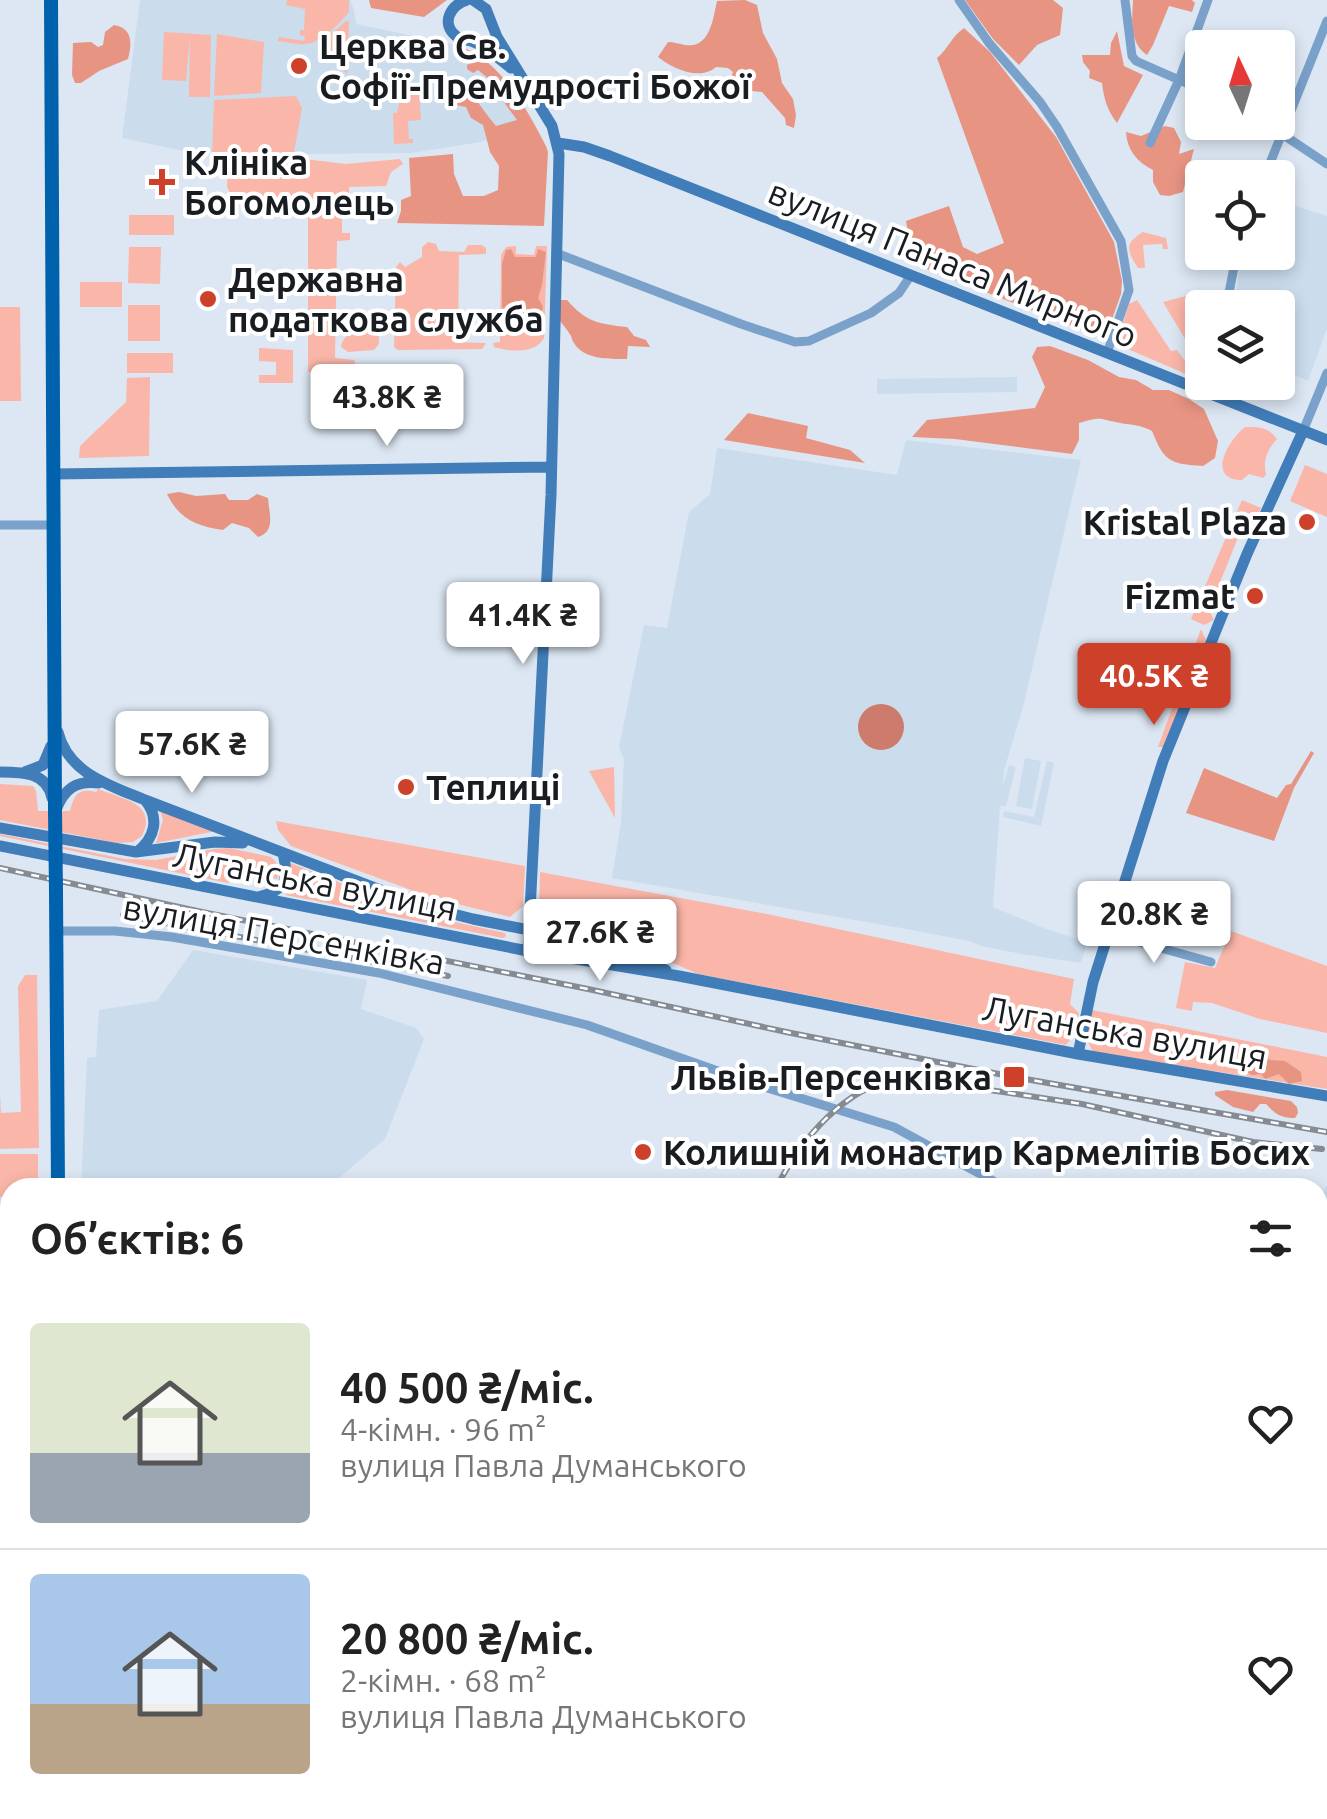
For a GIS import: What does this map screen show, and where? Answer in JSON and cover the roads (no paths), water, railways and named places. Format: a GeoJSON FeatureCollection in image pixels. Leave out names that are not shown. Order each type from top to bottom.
{"type":"FeatureCollection","features":[{"type":"Feature","properties":{"kind":"main road"},"geometry":{"type":"LineString","coordinates":[[51,0],[58,1178]]}},
{"type":"Feature","properties":{"kind":"main road"},"geometry":{"type":"LineString","coordinates":[[518,74],[472,40],[459,38],[449,27],[450,10],[456,4],[470,0],[486,9],[518,74],[552,126],[560,159],[552,467],[528,951]]}},
{"type":"Feature","properties":{"kind":"main road"},"geometry":{"type":"LineString","coordinates":[[472,40],[484,34],[490,21]]}},
{"type":"Feature","properties":{"kind":"main road","name":"вулиця Панаса Мирного"},"geometry":{"type":"LineString","coordinates":[[558,143],[610,156],[1327,440]]}},
{"type":"Feature","properties":{"kind":"main road"},"geometry":{"type":"LineString","coordinates":[[1078,1054],[1107,933],[1166,752],[1304,431]]}},
{"type":"Feature","properties":{"kind":"main road"},"geometry":{"type":"LineString","coordinates":[[54,474],[552,467]]}},
{"type":"Feature","properties":{"kind":"main road"},"geometry":{"type":"LineString","coordinates":[[0,772],[25,772],[46,761],[54,718]]}},
{"type":"Feature","properties":{"kind":"main road","name":"Луганська вулиця"},"geometry":{"type":"LineString","coordinates":[[54,718],[61,745],[70,759],[112,787],[422,906],[473,920],[610,946],[679,976]]}},
{"type":"Feature","properties":{"kind":"main road"},"geometry":{"type":"LineString","coordinates":[[25,772],[46,783],[55,811]]}},
{"type":"Feature","properties":{"kind":"main road","name":"Луганська вулиця"},"geometry":{"type":"LineString","coordinates":[[55,811],[76,784],[112,787]]}},
{"type":"Feature","properties":{"kind":"main road","name":"Луганська вулиця"},"geometry":{"type":"LineString","coordinates":[[136,852],[146,845],[154,829],[152,810],[145,800]]}},
{"type":"Feature","properties":{"kind":"main road","name":"Луганська вулиця"},"geometry":{"type":"LineString","coordinates":[[0,828],[136,852],[215,842],[261,845]]}},
{"type":"Feature","properties":{"kind":"main road","name":"Луганська вулиця"},"geometry":{"type":"LineString","coordinates":[[0,846],[528,951],[679,976],[1078,1054],[1327,1096]]}},
{"type":"Feature","properties":{"kind":"main road"},"geometry":{"type":"LineString","coordinates":[[255,898],[282,887],[286,873],[283,853]]}},
{"type":"Feature","properties":{"kind":"street"},"geometry":{"type":"LineString","coordinates":[[959,0],[1049,114],[1121,241],[1129,290],[1107,353]]}},
{"type":"Feature","properties":{"kind":"street"},"geometry":{"type":"LineString","coordinates":[[1125,0],[1132,56],[1185,83]]}},
{"type":"Feature","properties":{"kind":"street"},"geometry":{"type":"LineString","coordinates":[[1150,142],[1208,0]]}},
{"type":"Feature","properties":{"kind":"street"},"geometry":{"type":"LineString","coordinates":[[1295,100],[1327,20]]}},
{"type":"Feature","properties":{"kind":"street"},"geometry":{"type":"LineString","coordinates":[[1292,140],[1327,164]]}},
{"type":"Feature","properties":{"kind":"street"},"geometry":{"type":"LineString","coordinates":[[556,253],[795,342],[809,342],[871,313],[898,293],[911,275]]}},
{"type":"Feature","properties":{"kind":"street"},"geometry":{"type":"LineString","coordinates":[[1304,431],[1327,373]]}},
{"type":"Feature","properties":{"kind":"street"},"geometry":{"type":"LineString","coordinates":[[0,525],[54,525]]}},
{"type":"Feature","properties":{"kind":"street","name":"вулиця Персенківка"},"geometry":{"type":"LineString","coordinates":[[57,931],[115,931],[172,937],[380,972],[587,1025],[755,1084],[894,1127],[988,1178]]}},
{"type":"Feature","properties":{"kind":"street"},"geometry":{"type":"LineString","coordinates":[[1107,933],[1211,962]]}},
{"type":"Feature","properties":{"kind":"railway"},"geometry":{"type":"LineString","coordinates":[[0,868],[791,1033],[1327,1132]]}},
{"type":"Feature","properties":{"kind":"railway"},"geometry":{"type":"LineString","coordinates":[[123,915],[448,976]]}},
{"type":"Feature","properties":{"kind":"railway"},"geometry":{"type":"LineString","coordinates":[[782,1178],[798,1151],[826,1118],[861,1092],[901,1076],[948,1074]]}},
{"type":"Feature","properties":{"kind":"railway"},"geometry":{"type":"LineString","coordinates":[[976,1088],[1082,1104],[1253,1142],[1322,1149]]}},
{"type":"Feature","properties":{"kind":"place","name":"Церква Св. Софії-Премудрості Божої"},"geometry":{"type":"Point","coordinates":[299,66]}},
{"type":"Feature","properties":{"kind":"place","name":"Клініка Богомолець"},"geometry":{"type":"Point","coordinates":[162,182]}},
{"type":"Feature","properties":{"kind":"place","name":"Державна податкова служба"},"geometry":{"type":"Point","coordinates":[208,299]}},
{"type":"Feature","properties":{"kind":"place","name":"Kristal Plaza"},"geometry":{"type":"Point","coordinates":[1307,522]}},
{"type":"Feature","properties":{"kind":"place","name":"Fizmat"},"geometry":{"type":"Point","coordinates":[1255,596]}},
{"type":"Feature","properties":{"kind":"place","name":"Теплиці"},"geometry":{"type":"Point","coordinates":[406,787]}},
{"type":"Feature","properties":{"kind":"place","name":"Львів-Персенківка"},"geometry":{"type":"Point","coordinates":[1014,1077]}},
{"type":"Feature","properties":{"kind":"place","name":"Колишній монастир Кармелітів Босих"},"geometry":{"type":"Point","coordinates":[643,1152]}}]}
